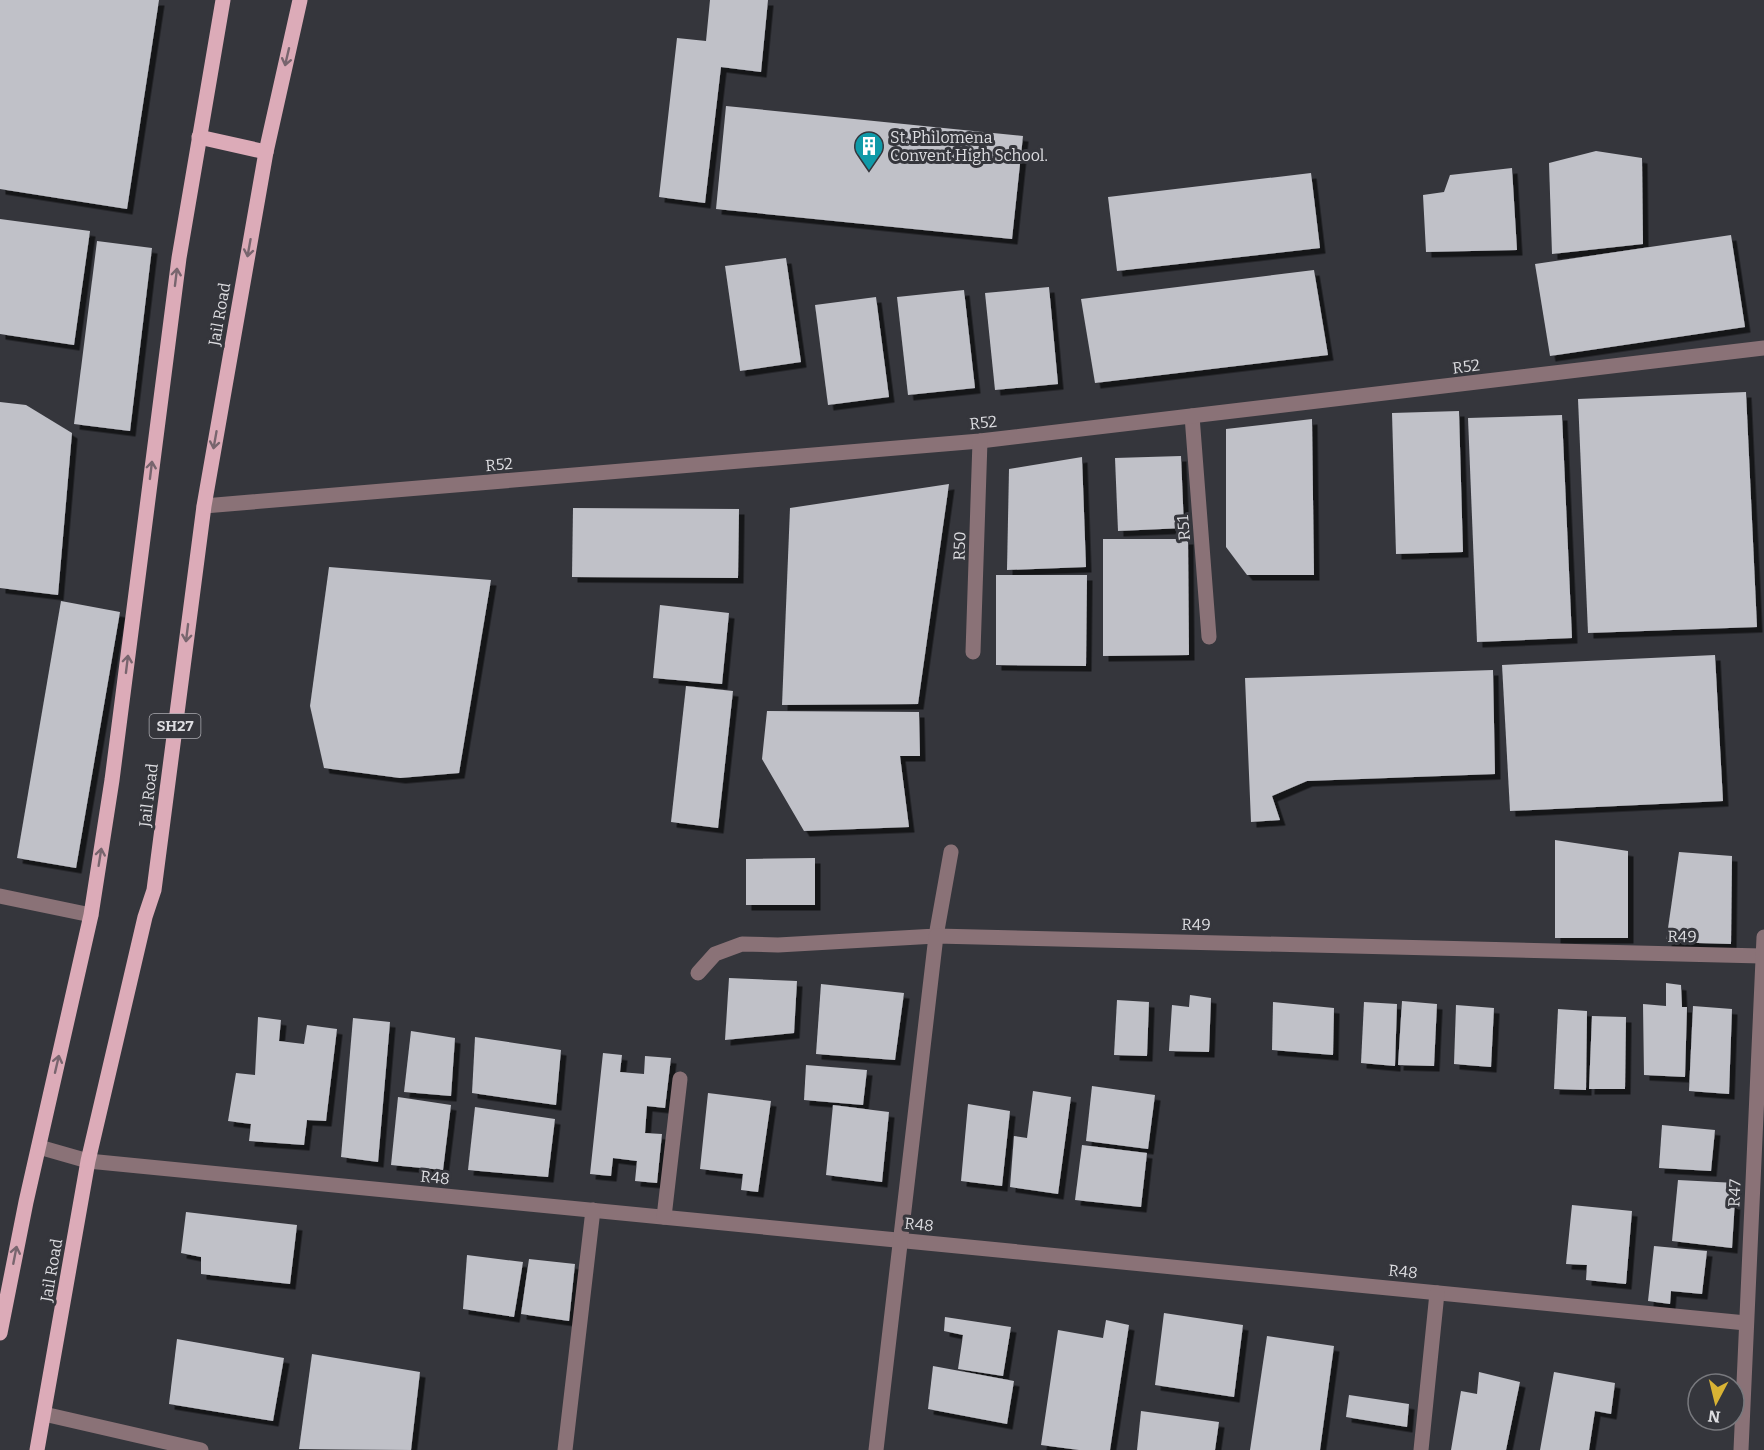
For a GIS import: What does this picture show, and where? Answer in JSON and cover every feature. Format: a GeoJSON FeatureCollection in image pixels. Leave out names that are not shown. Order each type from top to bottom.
{"type":"FeatureCollection","features":[{"type":"Feature","properties":{"kind":"main road"},"geometry":{"type":"LineString","coordinates":[[0,1333],[91,915],[112,780],[178,258],[223,0]]}},
{"type":"Feature","properties":{"kind":"main road","name":"Jail Road"},"geometry":{"type":"LineString","coordinates":[[37,1450],[88,1161],[145,917],[154,890],[204,506],[266,152],[300,0]]}},
{"type":"Feature","properties":{"kind":"main road"},"geometry":{"type":"LineString","coordinates":[[199,137],[266,152]]}},
{"type":"Feature","properties":{"kind":"street","name":"R52"},"geometry":{"type":"LineString","coordinates":[[204,506],[980,441],[1764,348]]}},
{"type":"Feature","properties":{"kind":"street","name":"R51"},"geometry":{"type":"LineString","coordinates":[[1192,416],[1209,637]]}},
{"type":"Feature","properties":{"kind":"street","name":"R50"},"geometry":{"type":"LineString","coordinates":[[973,652],[980,441]]}},
{"type":"Feature","properties":{"kind":"street"},"geometry":{"type":"LineString","coordinates":[[876,1450],[936,936],[951,852]]}},
{"type":"Feature","properties":{"kind":"street"},"geometry":{"type":"LineString","coordinates":[[0,896],[91,915]]}},
{"type":"Feature","properties":{"kind":"street","name":"R49"},"geometry":{"type":"LineString","coordinates":[[698,973],[715,954],[742,944],[778,945],[936,936],[1762,956]]}},
{"type":"Feature","properties":{"kind":"street","name":"R47"},"geometry":{"type":"LineString","coordinates":[[1741,1450],[1746,1323],[1758,1184],[1764,937]]}},
{"type":"Feature","properties":{"kind":"street"},"geometry":{"type":"LineString","coordinates":[[664,1217],[680,1079]]}},
{"type":"Feature","properties":{"kind":"street","name":"R48"},"geometry":{"type":"LineString","coordinates":[[39,1147],[88,1161],[1746,1323]]}},
{"type":"Feature","properties":{"kind":"street"},"geometry":{"type":"LineString","coordinates":[[565,1450],[592,1210]]}},
{"type":"Feature","properties":{"kind":"street"},"geometry":{"type":"LineString","coordinates":[[1421,1450],[1437,1293]]}},
{"type":"Feature","properties":{"kind":"street"},"geometry":{"type":"LineString","coordinates":[[44,1414],[201,1450]]}},
{"type":"Feature","properties":{"kind":"building"},"geometry":{"type":"Polygon","coordinates":[[[0,0],[159,0],[127,209],[0,189],[0,0]]]}},
{"type":"Feature","properties":{"kind":"building"},"geometry":{"type":"Polygon","coordinates":[[[710,0],[768,0],[761,72],[721,67],[705,203],[659,197],[677,38],[706,41],[710,0]]]}},
{"type":"Feature","properties":{"kind":"building","name":"St. Philomena Convent High School."},"geometry":{"type":"Polygon","coordinates":[[[726,106],[1023,136],[1012,239],[716,209],[726,106]]]}},
{"type":"Feature","properties":{"kind":"building"},"geometry":{"type":"Polygon","coordinates":[[[1596,151],[1642,158],[1643,244],[1552,254],[1549,163],[1596,151]]]}},
{"type":"Feature","properties":{"kind":"building"},"geometry":{"type":"Polygon","coordinates":[[[1512,168],[1517,250],[1426,252],[1423,195],[1444,192],[1450,175],[1512,168]]]}},
{"type":"Feature","properties":{"kind":"building"},"geometry":{"type":"Polygon","coordinates":[[[1311,173],[1320,248],[1117,271],[1108,197],[1311,173]]]}},
{"type":"Feature","properties":{"kind":"building"},"geometry":{"type":"Polygon","coordinates":[[[0,219],[90,231],[74,345],[0,334],[0,219]]]}},
{"type":"Feature","properties":{"kind":"building"},"geometry":{"type":"Polygon","coordinates":[[[1731,235],[1745,327],[1550,356],[1535,264],[1731,235]]]}},
{"type":"Feature","properties":{"kind":"building"},"geometry":{"type":"Polygon","coordinates":[[[97,241],[152,248],[130,431],[74,424],[97,241]]]}},
{"type":"Feature","properties":{"kind":"building"},"geometry":{"type":"Polygon","coordinates":[[[786,258],[801,362],[740,371],[725,266],[786,258]]]}},
{"type":"Feature","properties":{"kind":"building"},"geometry":{"type":"Polygon","coordinates":[[[1314,270],[1328,355],[1095,383],[1081,299],[1314,270]]]}},
{"type":"Feature","properties":{"kind":"building"},"geometry":{"type":"Polygon","coordinates":[[[1049,287],[1058,384],[995,390],[985,293],[1049,287]]]}},
{"type":"Feature","properties":{"kind":"building"},"geometry":{"type":"Polygon","coordinates":[[[964,290],[975,388],[908,395],[897,297],[964,290]]]}},
{"type":"Feature","properties":{"kind":"building"},"geometry":{"type":"Polygon","coordinates":[[[876,297],[889,397],[828,405],[815,305],[876,297]]]}},
{"type":"Feature","properties":{"kind":"building"},"geometry":{"type":"Polygon","coordinates":[[[1746,392],[1757,627],[1588,633],[1578,399],[1746,392]]]}},
{"type":"Feature","properties":{"kind":"building"},"geometry":{"type":"Polygon","coordinates":[[[0,402],[26,405],[72,433],[58,595],[0,588],[0,402]]]}},
{"type":"Feature","properties":{"kind":"building"},"geometry":{"type":"Polygon","coordinates":[[[1459,411],[1463,552],[1396,554],[1392,413],[1459,411]]]}},
{"type":"Feature","properties":{"kind":"building"},"geometry":{"type":"Polygon","coordinates":[[[1562,415],[1572,638],[1477,642],[1468,418],[1562,415]]]}},
{"type":"Feature","properties":{"kind":"building"},"geometry":{"type":"Polygon","coordinates":[[[1312,419],[1314,575],[1247,575],[1226,547],[1226,429],[1312,419]]]}},
{"type":"Feature","properties":{"kind":"building"},"geometry":{"type":"Polygon","coordinates":[[[1181,456],[1184,528],[1118,531],[1115,458],[1181,456]]]}},
{"type":"Feature","properties":{"kind":"building"},"geometry":{"type":"Polygon","coordinates":[[[1082,457],[1086,567],[1007,570],[1009,469],[1082,457]]]}},
{"type":"Feature","properties":{"kind":"building"},"geometry":{"type":"Polygon","coordinates":[[[949,484],[918,704],[782,705],[790,508],[949,484]]]}},
{"type":"Feature","properties":{"kind":"building"},"geometry":{"type":"Polygon","coordinates":[[[573,508],[739,509],[738,578],[572,577],[573,508]]]}},
{"type":"Feature","properties":{"kind":"building"},"geometry":{"type":"Polygon","coordinates":[[[1103,539],[1188,539],[1189,655],[1103,656],[1103,539]]]}},
{"type":"Feature","properties":{"kind":"building"},"geometry":{"type":"Polygon","coordinates":[[[329,567],[491,580],[459,773],[400,778],[324,768],[310,706],[329,567]]]}},
{"type":"Feature","properties":{"kind":"building"},"geometry":{"type":"Polygon","coordinates":[[[996,575],[1087,575],[1086,666],[996,665],[996,575]]]}},
{"type":"Feature","properties":{"kind":"building"},"geometry":{"type":"Polygon","coordinates":[[[61,601],[120,612],[76,868],[17,858],[61,601]]]}},
{"type":"Feature","properties":{"kind":"building"},"geometry":{"type":"Polygon","coordinates":[[[660,605],[729,613],[722,684],[653,678],[660,605]]]}},
{"type":"Feature","properties":{"kind":"building"},"geometry":{"type":"Polygon","coordinates":[[[1715,655],[1723,801],[1510,811],[1502,665],[1715,655]]]}},
{"type":"Feature","properties":{"kind":"building"},"geometry":{"type":"Polygon","coordinates":[[[1493,670],[1495,774],[1307,781],[1272,796],[1280,820],[1251,822],[1245,678],[1493,670]]]}},
{"type":"Feature","properties":{"kind":"building"},"geometry":{"type":"Polygon","coordinates":[[[686,686],[733,691],[718,828],[671,822],[686,686]]]}},
{"type":"Feature","properties":{"kind":"building"},"geometry":{"type":"Polygon","coordinates":[[[767,711],[919,712],[920,756],[900,756],[909,827],[804,831],[762,759],[767,711]]]}},
{"type":"Feature","properties":{"kind":"building"},"geometry":{"type":"Polygon","coordinates":[[[1555,840],[1628,851],[1628,938],[1555,938],[1555,840]]]}},
{"type":"Feature","properties":{"kind":"building"},"geometry":{"type":"Polygon","coordinates":[[[1679,852],[1732,856],[1731,944],[1666,942],[1679,852]]]}},
{"type":"Feature","properties":{"kind":"building"},"geometry":{"type":"Polygon","coordinates":[[[815,858],[815,905],[746,905],[746,859],[815,858]]]}},
{"type":"Feature","properties":{"kind":"building"},"geometry":{"type":"Polygon","coordinates":[[[729,978],[797,981],[794,1033],[725,1040],[729,978]]]}},
{"type":"Feature","properties":{"kind":"building"},"geometry":{"type":"Polygon","coordinates":[[[1666,983],[1681,985],[1682,1007],[1687,1007],[1685,1077],[1644,1075],[1643,1004],[1666,1006],[1666,983]]]}},
{"type":"Feature","properties":{"kind":"building"},"geometry":{"type":"Polygon","coordinates":[[[821,984],[904,993],[895,1060],[816,1054],[821,984]]]}},
{"type":"Feature","properties":{"kind":"building"},"geometry":{"type":"Polygon","coordinates":[[[1190,995],[1211,998],[1209,1052],[1169,1051],[1172,1005],[1189,1007],[1190,995]]]}},
{"type":"Feature","properties":{"kind":"building"},"geometry":{"type":"Polygon","coordinates":[[[1117,1000],[1149,1002],[1147,1056],[1114,1055],[1117,1000]]]}},
{"type":"Feature","properties":{"kind":"building"},"geometry":{"type":"Polygon","coordinates":[[[1402,1001],[1437,1004],[1434,1066],[1398,1065],[1402,1001]]]}},
{"type":"Feature","properties":{"kind":"building"},"geometry":{"type":"Polygon","coordinates":[[[1273,1002],[1334,1008],[1333,1055],[1272,1050],[1273,1002]]]}},
{"type":"Feature","properties":{"kind":"building"},"geometry":{"type":"Polygon","coordinates":[[[1364,1002],[1397,1004],[1395,1066],[1361,1063],[1364,1002]]]}},
{"type":"Feature","properties":{"kind":"building"},"geometry":{"type":"Polygon","coordinates":[[[1456,1005],[1494,1008],[1491,1067],[1454,1064],[1456,1005]]]}},
{"type":"Feature","properties":{"kind":"building"},"geometry":{"type":"Polygon","coordinates":[[[1693,1006],[1732,1009],[1729,1094],[1689,1091],[1693,1006]]]}},
{"type":"Feature","properties":{"kind":"building"},"geometry":{"type":"Polygon","coordinates":[[[1558,1009],[1587,1011],[1586,1090],[1554,1089],[1558,1009]]]}},
{"type":"Feature","properties":{"kind":"building"},"geometry":{"type":"Polygon","coordinates":[[[1592,1016],[1626,1017],[1625,1089],[1589,1089],[1592,1016]]]}},
{"type":"Feature","properties":{"kind":"building"},"geometry":{"type":"Polygon","coordinates":[[[258,1017],[281,1020],[279,1041],[304,1044],[307,1025],[337,1029],[326,1121],[307,1120],[304,1145],[249,1141],[251,1124],[228,1121],[236,1073],[255,1075],[258,1017]]]}},
{"type":"Feature","properties":{"kind":"building"},"geometry":{"type":"Polygon","coordinates":[[[353,1018],[390,1022],[378,1162],[341,1157],[353,1018]]]}},
{"type":"Feature","properties":{"kind":"building"},"geometry":{"type":"Polygon","coordinates":[[[411,1031],[455,1038],[451,1096],[404,1092],[411,1031]]]}},
{"type":"Feature","properties":{"kind":"building"},"geometry":{"type":"Polygon","coordinates":[[[475,1037],[561,1050],[556,1105],[472,1093],[475,1037]]]}},
{"type":"Feature","properties":{"kind":"building"},"geometry":{"type":"Polygon","coordinates":[[[603,1053],[622,1055],[620,1072],[644,1074],[645,1056],[671,1058],[665,1108],[647,1106],[645,1133],[662,1134],[657,1183],[635,1181],[637,1161],[613,1158],[611,1176],[590,1174],[603,1053]]]}},
{"type":"Feature","properties":{"kind":"building"},"geometry":{"type":"Polygon","coordinates":[[[806,1065],[867,1070],[863,1105],[804,1100],[806,1065]]]}},
{"type":"Feature","properties":{"kind":"building"},"geometry":{"type":"Polygon","coordinates":[[[1092,1086],[1155,1095],[1148,1149],[1086,1141],[1092,1086]]]}},
{"type":"Feature","properties":{"kind":"building"},"geometry":{"type":"Polygon","coordinates":[[[1033,1091],[1071,1097],[1058,1194],[1010,1187],[1014,1136],[1027,1138],[1033,1091]]]}},
{"type":"Feature","properties":{"kind":"building"},"geometry":{"type":"Polygon","coordinates":[[[708,1093],[771,1101],[758,1192],[741,1190],[743,1174],[700,1169],[708,1093]]]}},
{"type":"Feature","properties":{"kind":"building"},"geometry":{"type":"Polygon","coordinates":[[[398,1097],[451,1105],[443,1170],[391,1165],[398,1097]]]}},
{"type":"Feature","properties":{"kind":"building"},"geometry":{"type":"Polygon","coordinates":[[[968,1104],[1010,1111],[1002,1186],[961,1181],[968,1104]]]}},
{"type":"Feature","properties":{"kind":"building"},"geometry":{"type":"Polygon","coordinates":[[[833,1105],[889,1112],[882,1182],[826,1175],[833,1105]]]}},
{"type":"Feature","properties":{"kind":"building"},"geometry":{"type":"Polygon","coordinates":[[[475,1107],[555,1119],[548,1177],[468,1170],[475,1107]]]}},
{"type":"Feature","properties":{"kind":"building"},"geometry":{"type":"Polygon","coordinates":[[[1662,1125],[1715,1130],[1711,1171],[1659,1168],[1662,1125]]]}},
{"type":"Feature","properties":{"kind":"building"},"geometry":{"type":"Polygon","coordinates":[[[1082,1145],[1147,1153],[1141,1207],[1075,1200],[1082,1145]]]}},
{"type":"Feature","properties":{"kind":"building"},"geometry":{"type":"Polygon","coordinates":[[[1678,1180],[1736,1183],[1732,1248],[1672,1241],[1678,1180]]]}},
{"type":"Feature","properties":{"kind":"building"},"geometry":{"type":"Polygon","coordinates":[[[1572,1205],[1632,1211],[1626,1284],[1586,1280],[1587,1265],[1566,1264],[1572,1205]]]}},
{"type":"Feature","properties":{"kind":"building"},"geometry":{"type":"Polygon","coordinates":[[[186,1212],[297,1225],[290,1284],[201,1274],[201,1257],[181,1253],[186,1212]]]}},
{"type":"Feature","properties":{"kind":"building"},"geometry":{"type":"Polygon","coordinates":[[[1654,1246],[1707,1251],[1702,1294],[1671,1291],[1670,1304],[1648,1301],[1654,1246]]]}},
{"type":"Feature","properties":{"kind":"building"},"geometry":{"type":"Polygon","coordinates":[[[467,1255],[523,1262],[514,1317],[463,1309],[467,1255]]]}},
{"type":"Feature","properties":{"kind":"building"},"geometry":{"type":"Polygon","coordinates":[[[529,1259],[575,1264],[569,1321],[521,1314],[529,1259]]]}},
{"type":"Feature","properties":{"kind":"building"},"geometry":{"type":"Polygon","coordinates":[[[1164,1313],[1243,1325],[1234,1397],[1155,1385],[1164,1313]]]}},
{"type":"Feature","properties":{"kind":"building"},"geometry":{"type":"Polygon","coordinates":[[[945,1317],[1011,1327],[1003,1376],[958,1369],[963,1335],[944,1331],[945,1317]]]}},
{"type":"Feature","properties":{"kind":"building"},"geometry":{"type":"Polygon","coordinates":[[[1106,1320],[1129,1325],[1110,1450],[1079,1450],[1041,1445],[1058,1330],[1103,1338],[1106,1320]]]}},
{"type":"Feature","properties":{"kind":"building"},"geometry":{"type":"Polygon","coordinates":[[[1267,1336],[1334,1346],[1320,1450],[1250,1450],[1267,1336]]]}},
{"type":"Feature","properties":{"kind":"building"},"geometry":{"type":"Polygon","coordinates":[[[177,1339],[284,1358],[273,1421],[169,1404],[177,1339]]]}},
{"type":"Feature","properties":{"kind":"building"},"geometry":{"type":"Polygon","coordinates":[[[312,1354],[420,1372],[411,1450],[299,1449],[312,1354]]]}},
{"type":"Feature","properties":{"kind":"building"},"geometry":{"type":"Polygon","coordinates":[[[933,1366],[1014,1381],[1007,1424],[928,1409],[933,1366]]]}},
{"type":"Feature","properties":{"kind":"building"},"geometry":{"type":"Polygon","coordinates":[[[1479,1372],[1520,1382],[1506,1450],[1451,1450],[1461,1391],[1477,1394],[1479,1372]]]}},
{"type":"Feature","properties":{"kind":"building"},"geometry":{"type":"Polygon","coordinates":[[[1554,1372],[1615,1383],[1611,1414],[1595,1411],[1589,1450],[1540,1450],[1554,1372]]]}},
{"type":"Feature","properties":{"kind":"building"},"geometry":{"type":"Polygon","coordinates":[[[1349,1395],[1409,1404],[1407,1427],[1346,1417],[1349,1395]]]}},
{"type":"Feature","properties":{"kind":"building"},"geometry":{"type":"Polygon","coordinates":[[[1141,1411],[1219,1422],[1215,1450],[1137,1450],[1141,1411]]]}},
{"type":"Feature","properties":{"kind":"place","name":"St. Philomena Convent High School."},"geometry":{"type":"Point","coordinates":[869,172]}}]}
